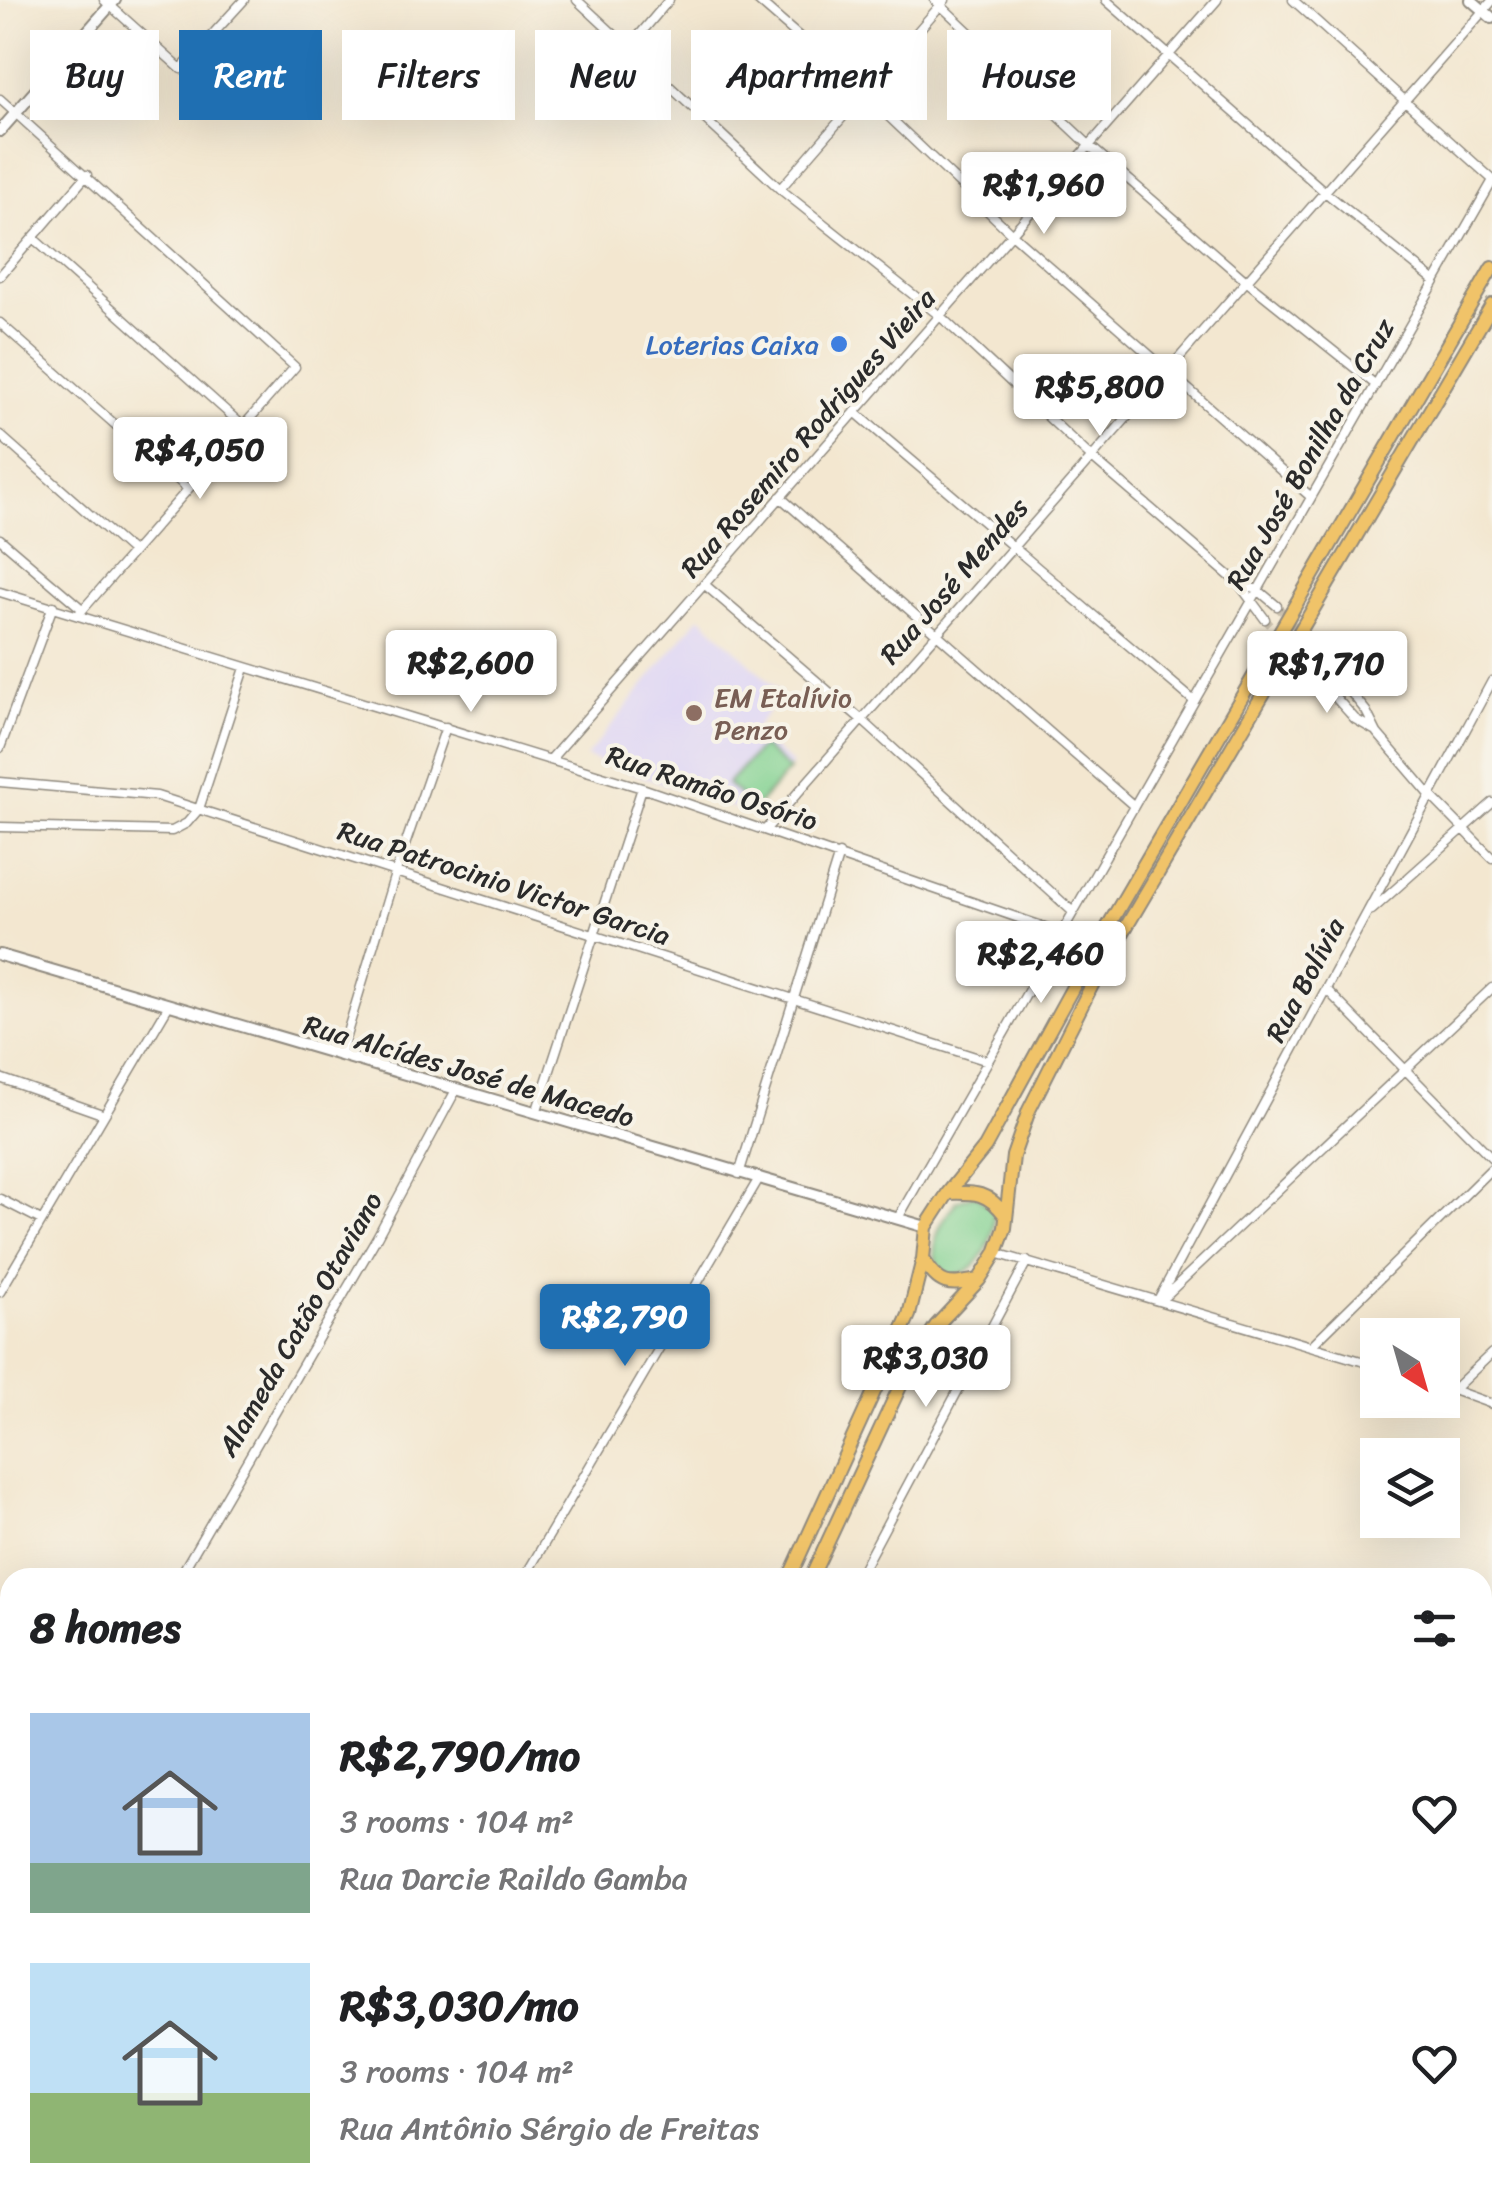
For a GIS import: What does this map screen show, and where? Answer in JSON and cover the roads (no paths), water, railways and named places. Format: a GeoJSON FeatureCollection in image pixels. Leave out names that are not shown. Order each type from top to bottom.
{"type":"FeatureCollection","features":[{"type":"Feature","properties":{"kind":"highway"},"geometry":{"type":"LineString","coordinates":[[794,1568],[910,1315],[926,1228],[985,1146],[1079,976],[1492,268]]}},
{"type":"Feature","properties":{"kind":"highway"},"geometry":{"type":"LineString","coordinates":[[816,1568],[910,1365],[936,1326],[979,1280],[996,1253],[1004,1228],[1013,1156],[1028,1110],[1092,986],[1492,305]]}},
{"type":"Feature","properties":{"kind":"highway"},"geometry":{"type":"LineString","coordinates":[[948,1193],[978,1192],[994,1200],[1005,1215]]}},
{"type":"Feature","properties":{"kind":"highway"},"geometry":{"type":"LineString","coordinates":[[923,1259],[933,1276],[944,1283],[979,1280]]}},
{"type":"Feature","properties":{"kind":"street"},"geometry":{"type":"LineString","coordinates":[[0,131],[110,2],[181,69],[244,0]]}},
{"type":"Feature","properties":{"kind":"street"},"geometry":{"type":"LineString","coordinates":[[578,0],[612,30]]}},
{"type":"Feature","properties":{"kind":"street"},"geometry":{"type":"LineString","coordinates":[[644,30],[669,0]]}},
{"type":"Feature","properties":{"kind":"street"},"geometry":{"type":"LineString","coordinates":[[757,0],[792,30]]}},
{"type":"Feature","properties":{"kind":"street"},"geometry":{"type":"LineString","coordinates":[[1106,0],[1324,192],[1435,281]]}},
{"type":"Feature","properties":{"kind":"street","name":"Rua Rosemiro Rodrigues Vieira"},"geometry":{"type":"LineString","coordinates":[[550,760],[1218,0]]}},
{"type":"Feature","properties":{"kind":"street"},"geometry":{"type":"LineString","coordinates":[[1293,0],[1492,181]]}},
{"type":"Feature","properties":{"kind":"street"},"geometry":{"type":"LineString","coordinates":[[1471,0],[1488,14]]}},
{"type":"Feature","properties":{"kind":"street","name":"Rua José Mendes"},"geometry":{"type":"LineString","coordinates":[[766,830],[1406,99],[1488,14],[1492,1]]}},
{"type":"Feature","properties":{"kind":"street"},"geometry":{"type":"LineString","coordinates":[[917,30],[941,2],[1090,146],[1246,282],[1376,385]]}},
{"type":"Feature","properties":{"kind":"street"},"geometry":{"type":"LineString","coordinates":[[671,85],[780,189],[940,316],[1091,457],[1240,584],[1264,619]]}},
{"type":"Feature","properties":{"kind":"street"},"geometry":{"type":"LineString","coordinates":[[0,99],[295,367],[80,612],[0,540]]}},
{"type":"Feature","properties":{"kind":"street"},"geometry":{"type":"LineString","coordinates":[[780,189],[840,120]]}},
{"type":"Feature","properties":{"kind":"street"},"geometry":{"type":"LineString","coordinates":[[892,120],[1012,234],[1312,497]]}},
{"type":"Feature","properties":{"kind":"street"},"geometry":{"type":"LineString","coordinates":[[0,276],[87,174]]}},
{"type":"Feature","properties":{"kind":"street","name":"Rua José Bonilha da Cruz"},"geometry":{"type":"LineString","coordinates":[[898,1218],[1492,181]]}},
{"type":"Feature","properties":{"kind":"street"},"geometry":{"type":"LineString","coordinates":[[33,238],[243,426]]}},
{"type":"Feature","properties":{"kind":"street"},"geometry":{"type":"LineString","coordinates":[[0,324],[187,488]]}},
{"type":"Feature","properties":{"kind":"street"},"geometry":{"type":"LineString","coordinates":[[855,412],[1194,701]]}},
{"type":"Feature","properties":{"kind":"street"},"geometry":{"type":"LineString","coordinates":[[0,435],[132,552]]}},
{"type":"Feature","properties":{"kind":"street"},"geometry":{"type":"LineString","coordinates":[[780,498],[1134,806]]}},
{"type":"Feature","properties":{"kind":"street"},"geometry":{"type":"LineString","coordinates":[[704,584],[862,720],[1074,912]]}},
{"type":"Feature","properties":{"kind":"street"},"geometry":{"type":"LineString","coordinates":[[1240,584],[1258,590],[1277,606]]}},
{"type":"Feature","properties":{"kind":"street","name":"Rua Ramão Osório"},"geometry":{"type":"LineString","coordinates":[[0,592],[80,612],[245,668],[642,788],[1062,933]]}},
{"type":"Feature","properties":{"kind":"street"},"geometry":{"type":"LineString","coordinates":[[0,748],[54,606]]}},
{"type":"Feature","properties":{"kind":"street"},"geometry":{"type":"LineString","coordinates":[[1318,652],[1431,796],[1492,858]]}},
{"type":"Feature","properties":{"kind":"street"},"geometry":{"type":"LineString","coordinates":[[1306,665],[1355,719],[1378,732]]}},
{"type":"Feature","properties":{"kind":"street"},"geometry":{"type":"LineString","coordinates":[[0,827],[172,830],[187,823],[199,809],[245,668]]}},
{"type":"Feature","properties":{"kind":"street","name":"Rua Bolívia"},"geometry":{"type":"LineString","coordinates":[[1159,1300],[1492,681]]}},
{"type":"Feature","properties":{"kind":"street"},"geometry":{"type":"LineString","coordinates":[[0,714],[14,715]]}},
{"type":"Feature","properties":{"kind":"street"},"geometry":{"type":"LineString","coordinates":[[340,1056],[395,874],[446,727]]}},
{"type":"Feature","properties":{"kind":"street","name":"Rua Patrocinio Victor Garcia"},"geometry":{"type":"LineString","coordinates":[[0,782],[157,796],[988,1061]]}},
{"type":"Feature","properties":{"kind":"street"},"geometry":{"type":"LineString","coordinates":[[536,1114],[642,788]]}},
{"type":"Feature","properties":{"kind":"street"},"geometry":{"type":"LineString","coordinates":[[1365,916],[1492,803]]}},
{"type":"Feature","properties":{"kind":"street"},"geometry":{"type":"LineString","coordinates":[[738,1174],[840,854]]}},
{"type":"Feature","properties":{"kind":"street","name":"Rua Alcídes José de Macedo"},"geometry":{"type":"LineString","coordinates":[[0,955],[926,1228]]}},
{"type":"Feature","properties":{"kind":"street"},"geometry":{"type":"LineString","coordinates":[[1159,1300],[1492,988]]}},
{"type":"Feature","properties":{"kind":"street"},"geometry":{"type":"LineString","coordinates":[[1326,989],[1492,1158]]}},
{"type":"Feature","properties":{"kind":"street"},"geometry":{"type":"LineString","coordinates":[[0,1291],[169,1005]]}},
{"type":"Feature","properties":{"kind":"street"},"geometry":{"type":"LineString","coordinates":[[0,1078],[102,1114]]}},
{"type":"Feature","properties":{"kind":"street","name":"Alameda Catão Otaviano"},"geometry":{"type":"LineString","coordinates":[[185,1568],[377,1237],[456,1090]]}},
{"type":"Feature","properties":{"kind":"street"},"geometry":{"type":"LineString","coordinates":[[1310,1346],[1492,1168]]}},
{"type":"Feature","properties":{"kind":"street"},"geometry":{"type":"LineString","coordinates":[[530,1568],[758,1180]]}},
{"type":"Feature","properties":{"kind":"street"},"geometry":{"type":"LineString","coordinates":[[0,1199],[41,1220]]}},
{"type":"Feature","properties":{"kind":"street"},"geometry":{"type":"LineString","coordinates":[[996,1253],[1360,1361]]}},
{"type":"Feature","properties":{"kind":"street"},"geometry":{"type":"LineString","coordinates":[[863,1568],[1027,1261]]}},
{"type":"Feature","properties":{"kind":"street"},"geometry":{"type":"LineString","coordinates":[[1460,1383],[1492,1353]]}},
{"type":"Feature","properties":{"kind":"street"},"geometry":{"type":"LineString","coordinates":[[1460,1391],[1492,1404]]}},
{"type":"Feature","properties":{"kind":"tunnel"},"geometry":{"type":"LineString","coordinates":[[1277,606],[1318,652]]}},
{"type":"Feature","properties":{"kind":"tunnel"},"geometry":{"type":"LineString","coordinates":[[1265,619],[1306,665]]}},
{"type":"Feature","properties":{"kind":"place","name":"Loterias Caixa"},"geometry":{"type":"Point","coordinates":[839,344]}},
{"type":"Feature","properties":{"kind":"place","name":"EM Etalívio Penzo"},"geometry":{"type":"Point","coordinates":[694,713]}}]}
